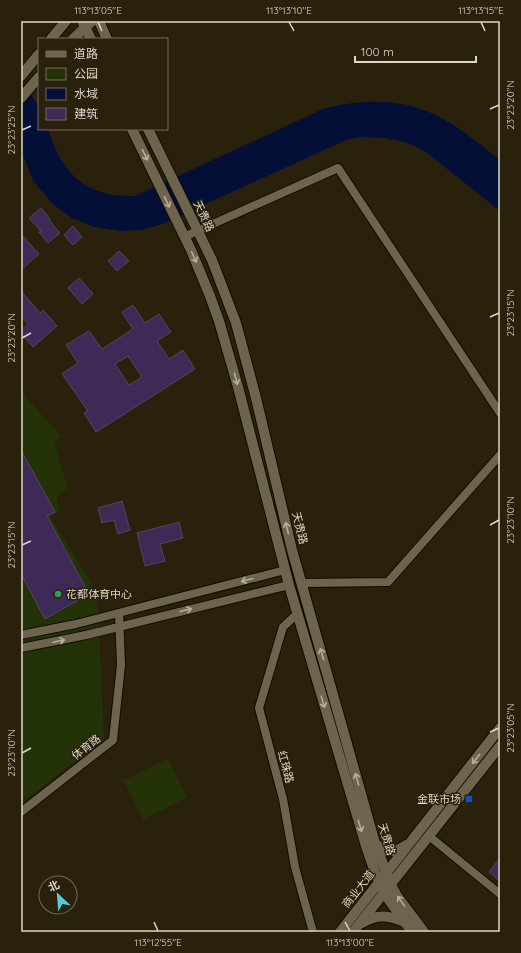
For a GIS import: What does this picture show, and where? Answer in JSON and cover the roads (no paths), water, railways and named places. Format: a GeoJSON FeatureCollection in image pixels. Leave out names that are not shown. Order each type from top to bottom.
{"type":"FeatureCollection","features":[{"type":"Feature","properties":{"kind":"main road"},"geometry":{"type":"LineString","coordinates":[[52,38],[66,21]]}},
{"type":"Feature","properties":{"kind":"main road"},"geometry":{"type":"LineString","coordinates":[[99,21],[107,38]]}},
{"type":"Feature","properties":{"kind":"main road"},"geometry":{"type":"LineString","coordinates":[[74,38],[87,23]]}},
{"type":"Feature","properties":{"kind":"main road"},"geometry":{"type":"LineString","coordinates":[[87,23],[91,38]]}},
{"type":"Feature","properties":{"kind":"main road"},"geometry":{"type":"LineString","coordinates":[[21,76],[36,57]]}},
{"type":"Feature","properties":{"kind":"main road"},"geometry":{"type":"LineString","coordinates":[[21,98],[38,78]]}},
{"type":"Feature","properties":{"kind":"main road","name":"天贵路"},"geometry":{"type":"LineString","coordinates":[[132,130],[177,222],[210,296],[228,349],[288,585],[366,846],[384,893],[412,932]]}},
{"type":"Feature","properties":{"kind":"main road","name":"天贵路"},"geometry":{"type":"LineString","coordinates":[[148,130],[198,230],[224,289],[242,342],[292,550],[375,843],[386,873],[397,896],[424,932]]}},
{"type":"Feature","properties":{"kind":"main road","name":"商业大道"},"geometry":{"type":"LineString","coordinates":[[340,932],[500,728]]}},
{"type":"Feature","properties":{"kind":"main road","name":"商业大道"},"geometry":{"type":"LineString","coordinates":[[355,930],[500,746]]}},
{"type":"Feature","properties":{"kind":"main road"},"geometry":{"type":"LineString","coordinates":[[375,843],[382,850],[390,852],[401,849],[411,842]]}},
{"type":"Feature","properties":{"kind":"main road"},"geometry":{"type":"LineString","coordinates":[[355,930],[368,920],[380,916],[391,917],[405,923]]}},
{"type":"Feature","properties":{"kind":"street"},"geometry":{"type":"LineString","coordinates":[[184,237],[338,168],[500,413]]}},
{"type":"Feature","properties":{"kind":"street"},"geometry":{"type":"LineString","coordinates":[[302,583],[388,582],[500,456]]}},
{"type":"Feature","properties":{"kind":"street"},"geometry":{"type":"LineString","coordinates":[[21,635],[76,624],[285,570]]}},
{"type":"Feature","properties":{"kind":"street"},"geometry":{"type":"LineString","coordinates":[[21,648],[120,627],[288,585]]}},
{"type":"Feature","properties":{"kind":"street","name":"体育路"},"geometry":{"type":"LineString","coordinates":[[21,812],[112,740],[121,665],[119,613]]}},
{"type":"Feature","properties":{"kind":"street","name":"红珠路"},"geometry":{"type":"LineString","coordinates":[[297,614],[283,627],[259,708],[283,799],[295,867],[313,932]]}},
{"type":"Feature","properties":{"kind":"street"},"geometry":{"type":"LineString","coordinates":[[429,836],[500,894]]}},
{"type":"Feature","properties":{"kind":"water"},"geometry":{"type":"Polygon","coordinates":[[[21,80],[38,106],[38,130],[48,130],[61,159],[69,171],[78,180],[89,187],[102,192],[118,195],[135,196],[323,109],[338,105],[369,102],[401,104],[416,107],[445,120],[460,129],[500,160],[500,211],[426,152],[408,143],[385,138],[361,137],[346,140],[162,224],[142,230],[120,231],[95,227],[72,218],[54,205],[34,182],[21,151],[21,80]]]}},
{"type":"Feature","properties":{"kind":"place","name":"花都体育中心"},"geometry":{"type":"Point","coordinates":[58,594]}},
{"type":"Feature","properties":{"kind":"place","name":"金联市场"},"geometry":{"type":"Point","coordinates":[469,799]}}]}
